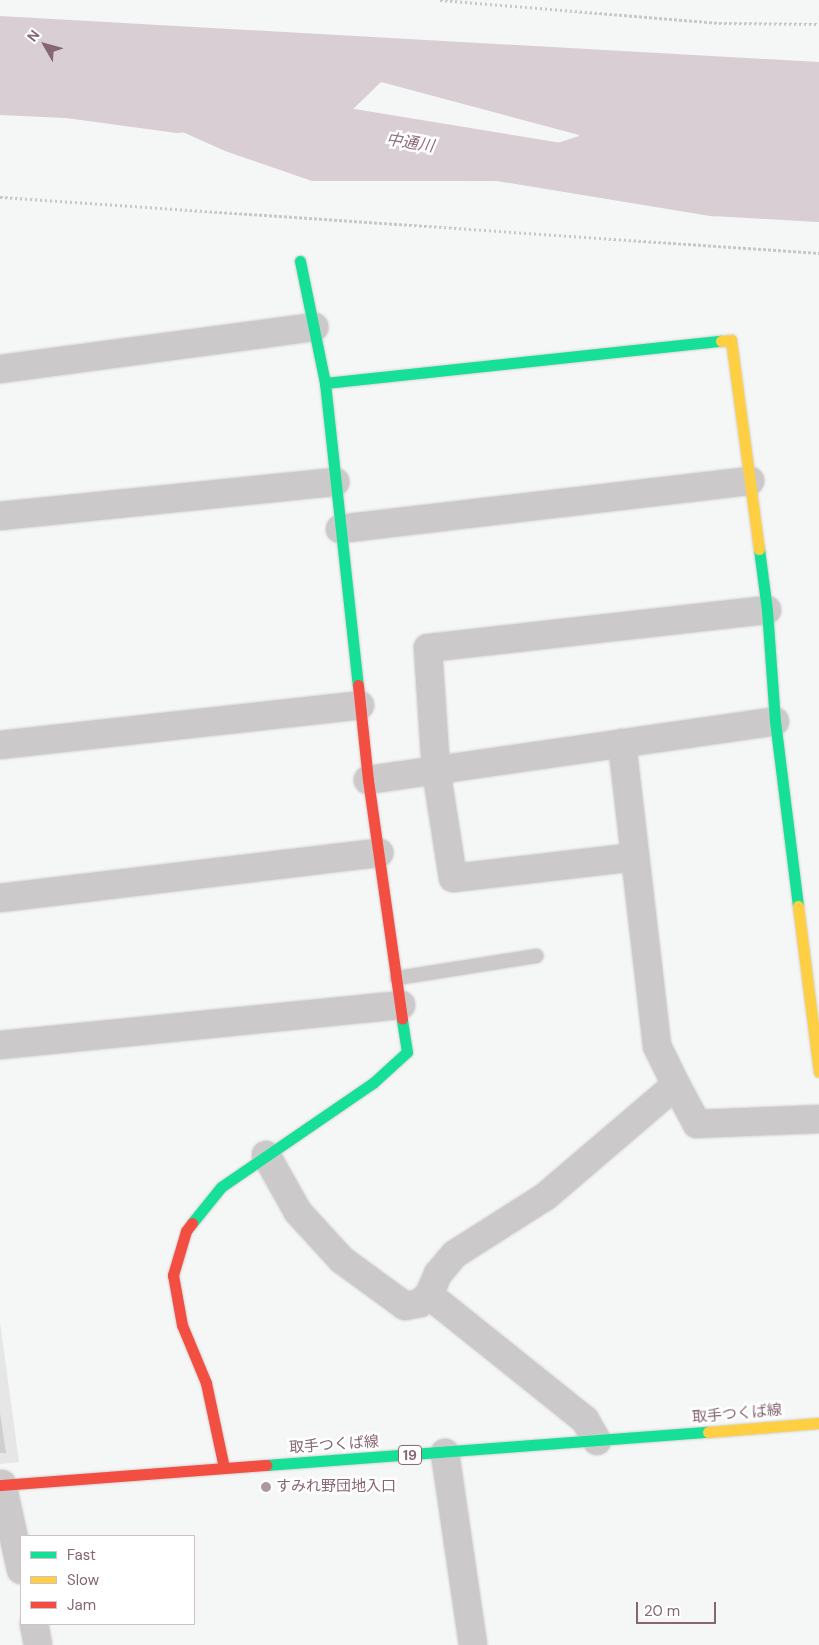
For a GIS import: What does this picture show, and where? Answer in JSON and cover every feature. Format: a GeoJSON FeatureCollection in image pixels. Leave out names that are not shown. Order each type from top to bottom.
{"type":"FeatureCollection","features":[{"type":"Feature","properties":{"kind":"street"},"geometry":{"type":"LineString","coordinates":[[224,1468],[206,1383],[182,1325],[173,1275],[186,1231],[221,1187],[373,1083],[407,1052],[368,780],[325,383],[300,260]]}},
{"type":"Feature","properties":{"kind":"street"},"geometry":{"type":"LineString","coordinates":[[0,369],[314,327]]}},
{"type":"Feature","properties":{"kind":"street"},"geometry":{"type":"LineString","coordinates":[[325,383],[731,340],[767,610],[775,721],[819,1072]]}},
{"type":"Feature","properties":{"kind":"street"},"geometry":{"type":"LineString","coordinates":[[340,529],[750,481]]}},
{"type":"Feature","properties":{"kind":"street"},"geometry":{"type":"LineString","coordinates":[[0,516],[335,482]]}},
{"type":"Feature","properties":{"kind":"street"},"geometry":{"type":"LineString","coordinates":[[635,857],[453,878],[436,770],[428,648],[767,610]]}},
{"type":"Feature","properties":{"kind":"street"},"geometry":{"type":"LineString","coordinates":[[0,745],[360,705]]}},
{"type":"Feature","properties":{"kind":"street"},"geometry":{"type":"LineString","coordinates":[[368,780],[775,721]]}},
{"type":"Feature","properties":{"kind":"street"},"geometry":{"type":"LineString","coordinates":[[622,743],[657,1046],[676,1085],[697,1124],[819,1119]]}},
{"type":"Feature","properties":{"kind":"street"},"geometry":{"type":"LineString","coordinates":[[0,898],[378,854]]}},
{"type":"Feature","properties":{"kind":"street"},"geometry":{"type":"LineString","coordinates":[[0,1045],[401,1004]]}},
{"type":"Feature","properties":{"kind":"street"},"geometry":{"type":"LineString","coordinates":[[266,1155],[298,1212],[342,1260],[406,1306],[420,1303],[429,1295],[438,1274],[456,1254],[546,1196],[676,1085]]}},
{"type":"Feature","properties":{"kind":"street"},"geometry":{"type":"LineString","coordinates":[[429,1295],[584,1420],[597,1442]]}},
{"type":"Feature","properties":{"kind":"street","name":"取手つくば線"},"geometry":{"type":"LineString","coordinates":[[1,1485],[597,1442],[819,1423]]}},
{"type":"Feature","properties":{"kind":"street"},"geometry":{"type":"LineString","coordinates":[[445,1453],[473,1645]]}},
{"type":"Feature","properties":{"kind":"street"},"geometry":{"type":"LineString","coordinates":[[1,1485],[20,1566]]}},
{"type":"Feature","properties":{"kind":"street"},"geometry":{"type":"LineString","coordinates":[[34,1625],[38,1645]]}},
{"type":"Feature","properties":{"kind":"lane"},"geometry":{"type":"LineString","coordinates":[[397,978],[536,956]]}},
{"type":"Feature","properties":{"kind":"path"},"geometry":{"type":"LineString","coordinates":[[440,0],[719,23],[819,24]]}},
{"type":"Feature","properties":{"kind":"path"},"geometry":{"type":"LineString","coordinates":[[0,197],[819,253]]}},
{"type":"Feature","properties":{"kind":"shaded area"},"geometry":{"type":"Polygon","coordinates":[[[0,1322],[19,1462],[0,1464],[0,1322]]]}},
{"type":"Feature","properties":{"kind":"water"},"geometry":{"type":"Polygon","coordinates":[[[0,16],[819,62],[819,181],[312,181],[225,151],[87,89],[0,79],[0,16]],[[381,82],[350,112],[469,172],[579,135],[381,82]]]}},
{"type":"Feature","properties":{"kind":"building"},"geometry":{"type":"Polygon","coordinates":[[[0,1413],[6,1453],[0,1453],[0,1413]]]}},
{"type":"Feature","properties":{"kind":"waterway","name":"中通川"},"geometry":{"type":"LineString","coordinates":[[0,91],[67,94],[178,109]]}},
{"type":"Feature","properties":{"kind":"waterway","name":"中通川"},"geometry":{"type":"LineString","coordinates":[[346,132],[714,192],[819,198]]}},
{"type":"Feature","properties":{"kind":"traffic: fast"},"geometry":{"type":"LineString","coordinates":[[300,261],[325,383],[358,685]]}},
{"type":"Feature","properties":{"kind":"traffic: fast"},"geometry":{"type":"LineString","coordinates":[[325,383],[721,341]]}},
{"type":"Feature","properties":{"kind":"traffic: fast"},"geometry":{"type":"LineString","coordinates":[[759,549],[767,610],[775,721],[798,906]]}},
{"type":"Feature","properties":{"kind":"traffic: fast"},"geometry":{"type":"LineString","coordinates":[[192,1223],[221,1187],[373,1083],[407,1052],[402,1019]]}},
{"type":"Feature","properties":{"kind":"traffic: fast"},"geometry":{"type":"LineString","coordinates":[[266,1465],[708,1432]]}},
{"type":"Feature","properties":{"kind":"traffic: slow"},"geometry":{"type":"LineString","coordinates":[[721,341],[731,340],[759,549]]}},
{"type":"Feature","properties":{"kind":"traffic: slow"},"geometry":{"type":"LineString","coordinates":[[798,906],[819,1072]]}},
{"type":"Feature","properties":{"kind":"traffic: slow"},"geometry":{"type":"LineString","coordinates":[[708,1432],[819,1423]]}},
{"type":"Feature","properties":{"kind":"traffic: jam"},"geometry":{"type":"LineString","coordinates":[[358,685],[368,780],[402,1019]]}},
{"type":"Feature","properties":{"kind":"traffic: jam"},"geometry":{"type":"LineString","coordinates":[[192,1223],[186,1231],[173,1275],[182,1325],[206,1383],[224,1468]]}},
{"type":"Feature","properties":{"kind":"traffic: jam"},"geometry":{"type":"LineString","coordinates":[[0,1485],[266,1465]]}},
{"type":"Feature","properties":{"kind":"place","name":"すみれ野団地入口"},"geometry":{"type":"Point","coordinates":[266,1487]}}]}
